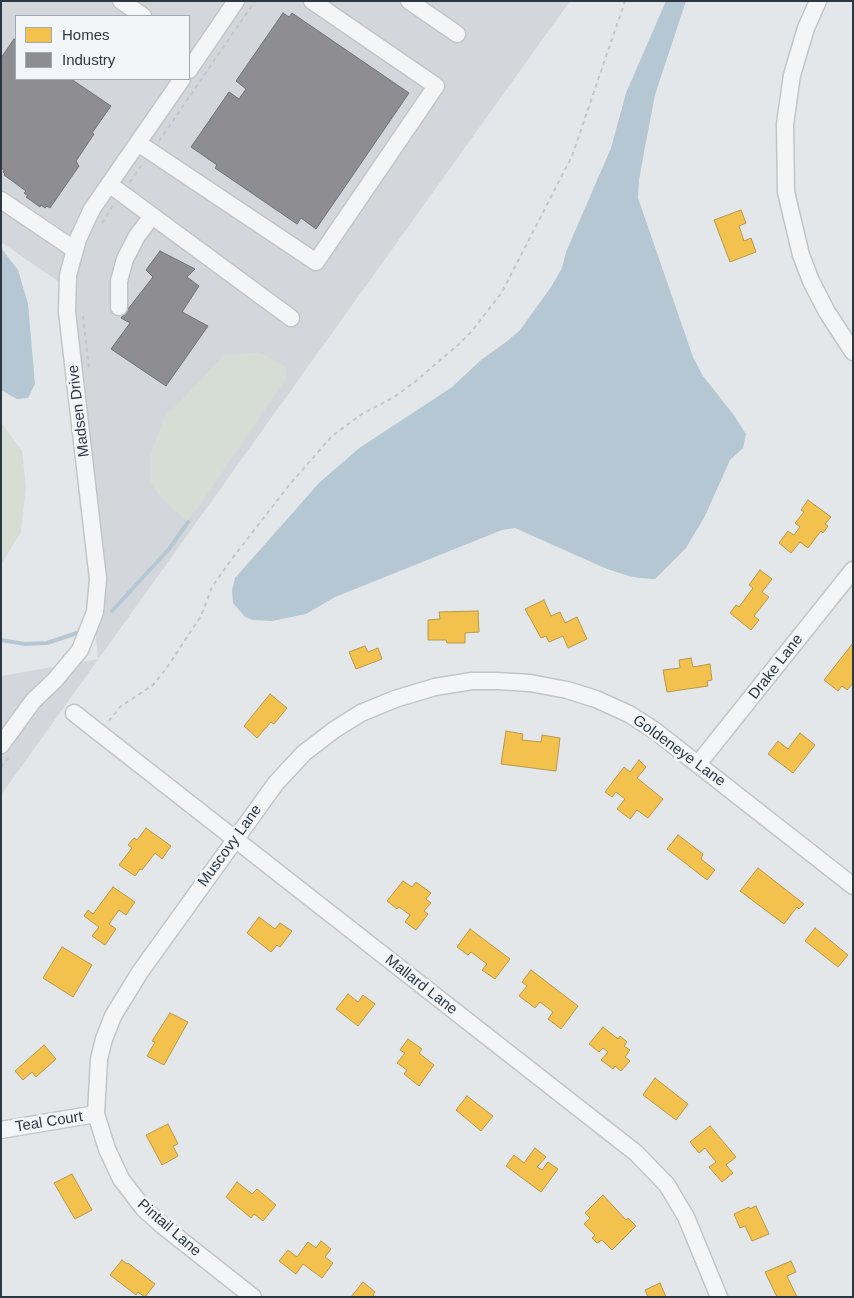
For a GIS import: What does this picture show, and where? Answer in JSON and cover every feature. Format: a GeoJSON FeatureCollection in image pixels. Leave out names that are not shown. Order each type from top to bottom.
{"type":"FeatureCollection","features":[{"type":"Feature","properties":{"kind":"street"},"geometry":{"type":"LineString","coordinates":[[121,1],[142,15]]}},
{"type":"Feature","properties":{"kind":"street"},"geometry":{"type":"LineString","coordinates":[[192,58],[236,1]]}},
{"type":"Feature","properties":{"kind":"street"},"geometry":{"type":"LineString","coordinates":[[144,148],[316,262],[436,86],[312,1]]}},
{"type":"Feature","properties":{"kind":"street"},"geometry":{"type":"LineString","coordinates":[[409,1],[457,34]]}},
{"type":"Feature","properties":{"kind":"street"},"geometry":{"type":"LineString","coordinates":[[818,1],[806,28],[792,75],[785,124],[786,192],[801,256],[811,281],[827,312],[853,352]]}},
{"type":"Feature","properties":{"kind":"street","name":"Madsen Drive"},"geometry":{"type":"LineString","coordinates":[[7,748],[6,726],[55,680],[80,650],[95,612],[98,579],[67,312],[68,275],[78,239],[92,209],[116,189],[144,148],[177,81]]}},
{"type":"Feature","properties":{"kind":"street"},"geometry":{"type":"LineString","coordinates":[[116,189],[291,318]]}},
{"type":"Feature","properties":{"kind":"street"},"geometry":{"type":"LineString","coordinates":[[1,200],[75,250]]}},
{"type":"Feature","properties":{"kind":"street"},"geometry":{"type":"LineString","coordinates":[[119,306],[120,281],[126,258],[137,236],[152,216]]}},
{"type":"Feature","properties":{"kind":"street","name":"Drake Lane"},"geometry":{"type":"LineString","coordinates":[[698,764],[853,570]]}},
{"type":"Feature","properties":{"kind":"street","name":"Goldeneye Lane"},"geometry":{"type":"LineString","coordinates":[[476,681],[530,683],[567,690],[596,699],[629,714],[654,730],[853,886]]}},
{"type":"Feature","properties":{"kind":"street","name":"Muscovy Lane"},"geometry":{"type":"LineString","coordinates":[[96,1114],[99,1059],[112,1016],[128,989],[276,783],[304,753],[334,730],[362,714],[395,698],[435,687],[476,681]]}},
{"type":"Feature","properties":{"kind":"street","name":"Mallard Lane"},"geometry":{"type":"LineString","coordinates":[[74,713],[636,1153],[667,1185],[686,1217],[718,1297]]}},
{"type":"Feature","properties":{"kind":"street","name":"Teal Court"},"geometry":{"type":"LineString","coordinates":[[1,1130],[96,1114]]}},
{"type":"Feature","properties":{"kind":"street","name":"Pintail Lane"},"geometry":{"type":"LineString","coordinates":[[96,1114],[107,1149],[121,1179],[144,1209],[253,1297]]}},
{"type":"Feature","properties":{"kind":"path"},"geometry":{"type":"LineString","coordinates":[[99,228],[116,189],[144,148],[255,1]]}},
{"type":"Feature","properties":{"kind":"path"},"geometry":{"type":"LineString","coordinates":[[100,734],[120,707],[152,685],[166,668],[201,616],[212,587],[231,560],[290,484],[332,436],[362,414],[394,397],[460,344],[502,292],[572,156],[626,1]]}},
{"type":"Feature","properties":{"kind":"path"},"geometry":{"type":"LineString","coordinates":[[82,310],[89,368]]}},
{"type":"Feature","properties":{"kind":"path"},"geometry":{"type":"LineString","coordinates":[[1,767],[7,748]]}},
{"type":"Feature","properties":{"kind":"shaded area"},"geometry":{"type":"Polygon","coordinates":[[[1,1],[570,1],[1,795],[1,676],[98,659],[62,284],[1,242],[1,1]]]}},
{"type":"Feature","properties":{"kind":"shaded area"},"geometry":{"type":"Polygon","coordinates":[[[258,352],[286,367],[286,379],[188,522],[162,499],[150,482],[150,455],[166,413],[172,410],[223,356],[258,352]]]}},
{"type":"Feature","properties":{"kind":"shaded area"},"geometry":{"type":"Polygon","coordinates":[[[1,422],[22,451],[26,487],[21,532],[1,565],[1,422]]]}},
{"type":"Feature","properties":{"kind":"water"},"geometry":{"type":"Polygon","coordinates":[[[666,1],[686,1],[655,95],[639,180],[638,198],[693,357],[703,376],[746,434],[743,448],[730,460],[705,516],[686,548],[655,579],[640,578],[607,569],[515,528],[502,530],[335,597],[306,614],[272,621],[253,620],[245,617],[233,603],[232,590],[235,578],[319,483],[358,449],[452,387],[481,360],[506,342],[520,330],[551,287],[562,268],[566,252],[611,148],[626,93],[666,1]]]}},
{"type":"Feature","properties":{"kind":"water"},"geometry":{"type":"Polygon","coordinates":[[[1,248],[18,270],[28,304],[35,384],[28,398],[17,399],[1,390],[1,248]]]}},
{"type":"Feature","properties":{"kind":"building: Homes"},"geometry":{"type":"Polygon","coordinates":[[[741,210],[746,223],[739,226],[744,241],[751,238],[756,252],[730,262],[714,220],[741,210]]]}},
{"type":"Feature","properties":{"kind":"building: Homes"},"geometry":{"type":"Polygon","coordinates":[[[808,500],[831,517],[825,524],[828,526],[823,533],[821,531],[808,548],[800,542],[791,553],[779,543],[788,531],[794,535],[800,527],[795,523],[804,512],[801,510],[808,500]]]}},
{"type":"Feature","properties":{"kind":"building: Homes"},"geometry":{"type":"Polygon","coordinates":[[[760,570],[772,579],[762,592],[769,597],[754,616],[759,620],[751,630],[730,613],[736,605],[739,607],[753,588],[749,585],[760,570]]]}},
{"type":"Feature","properties":{"kind":"building: Homes"},"geometry":{"type":"Polygon","coordinates":[[[544,600],[551,616],[560,612],[565,623],[577,617],[587,639],[568,648],[563,636],[549,642],[546,636],[541,638],[525,609],[544,600]]]}},
{"type":"Feature","properties":{"kind":"building: Homes"},"geometry":{"type":"Polygon","coordinates":[[[478,611],[479,632],[465,633],[465,643],[428,640],[428,620],[440,619],[439,612],[478,611]]]}},
{"type":"Feature","properties":{"kind":"building: Homes"},"geometry":{"type":"Polygon","coordinates":[[[853,643],[853,683],[847,690],[842,686],[838,691],[824,680],[853,643]]]}},
{"type":"Feature","properties":{"kind":"building: Homes"},"geometry":{"type":"Polygon","coordinates":[[[365,646],[368,652],[378,648],[382,659],[356,669],[349,652],[365,646]]]}},
{"type":"Feature","properties":{"kind":"building: Homes"},"geometry":{"type":"Polygon","coordinates":[[[691,658],[693,667],[710,664],[712,680],[707,681],[708,686],[667,692],[663,670],[680,668],[679,660],[691,658]]]}},
{"type":"Feature","properties":{"kind":"building: Homes"},"geometry":{"type":"Polygon","coordinates":[[[270,694],[287,708],[274,724],[271,722],[257,738],[244,726],[270,694]]]}},
{"type":"Feature","properties":{"kind":"building: Homes"},"geometry":{"type":"Polygon","coordinates":[[[506,731],[523,734],[522,740],[541,742],[542,735],[560,738],[556,771],[501,764],[506,731]]]}},
{"type":"Feature","properties":{"kind":"building: Homes"},"geometry":{"type":"Polygon","coordinates":[[[800,733],[815,745],[793,773],[768,754],[778,741],[788,749],[800,733]]]}},
{"type":"Feature","properties":{"kind":"building: Homes"},"geometry":{"type":"Polygon","coordinates":[[[639,760],[646,767],[637,778],[663,799],[648,818],[637,810],[630,819],[617,809],[625,799],[616,792],[612,797],[605,792],[624,767],[630,772],[639,760]]]}},
{"type":"Feature","properties":{"kind":"building: Homes"},"geometry":{"type":"Polygon","coordinates":[[[146,828],[171,846],[162,859],[155,853],[135,876],[119,865],[132,848],[128,845],[134,838],[137,840],[146,828]]]}},
{"type":"Feature","properties":{"kind":"building: Homes"},"geometry":{"type":"Polygon","coordinates":[[[678,835],[703,854],[701,859],[715,870],[707,880],[667,849],[678,835]]]}},
{"type":"Feature","properties":{"kind":"building: Homes"},"geometry":{"type":"Polygon","coordinates":[[[758,868],[804,904],[799,909],[797,907],[784,924],[740,891],[758,868]]]}},
{"type":"Feature","properties":{"kind":"building: Homes"},"geometry":{"type":"Polygon","coordinates":[[[403,881],[412,887],[416,882],[431,893],[426,899],[431,903],[424,911],[428,914],[416,930],[405,922],[410,915],[399,907],[397,909],[387,901],[403,881]]]}},
{"type":"Feature","properties":{"kind":"building: Homes"},"geometry":{"type":"Polygon","coordinates":[[[113,887],[135,902],[126,915],[119,910],[109,924],[116,929],[105,945],[92,936],[99,927],[84,916],[88,910],[93,914],[113,887]]]}},
{"type":"Feature","properties":{"kind":"building: Homes"},"geometry":{"type":"Polygon","coordinates":[[[259,917],[275,929],[280,923],[292,931],[280,947],[277,945],[271,952],[247,933],[259,917]]]}},
{"type":"Feature","properties":{"kind":"building: Homes"},"geometry":{"type":"Polygon","coordinates":[[[815,928],[848,955],[838,967],[805,941],[815,928]]]}},
{"type":"Feature","properties":{"kind":"building: Homes"},"geometry":{"type":"Polygon","coordinates":[[[470,929],[510,959],[495,979],[482,970],[487,964],[471,952],[468,955],[457,947],[470,929]]]}},
{"type":"Feature","properties":{"kind":"building: Homes"},"geometry":{"type":"Polygon","coordinates":[[[62,947],[92,965],[73,997],[43,978],[62,947]]]}},
{"type":"Feature","properties":{"kind":"building: Homes"},"geometry":{"type":"Polygon","coordinates":[[[531,970],[578,1006],[561,1029],[548,1019],[553,1012],[540,1002],[535,1008],[519,996],[527,986],[522,982],[531,970]]]}},
{"type":"Feature","properties":{"kind":"building: Homes"},"geometry":{"type":"Polygon","coordinates":[[[348,994],[358,1002],[363,995],[375,1004],[358,1026],[336,1009],[348,994]]]}},
{"type":"Feature","properties":{"kind":"building: Homes"},"geometry":{"type":"Polygon","coordinates":[[[170,1013],[188,1022],[164,1065],[147,1056],[155,1042],[152,1041],[170,1013]]]}},
{"type":"Feature","properties":{"kind":"building: Homes"},"geometry":{"type":"Polygon","coordinates":[[[603,1027],[618,1039],[620,1036],[627,1042],[624,1046],[630,1050],[625,1057],[630,1061],[621,1071],[615,1066],[613,1069],[601,1060],[608,1052],[603,1048],[599,1052],[589,1044],[603,1027]]]}},
{"type":"Feature","properties":{"kind":"building: Homes"},"geometry":{"type":"Polygon","coordinates":[[[408,1039],[422,1049],[419,1053],[434,1065],[419,1086],[404,1074],[407,1070],[397,1063],[405,1053],[400,1050],[408,1039]]]}},
{"type":"Feature","properties":{"kind":"building: Homes"},"geometry":{"type":"Polygon","coordinates":[[[44,1045],[56,1059],[36,1077],[32,1072],[23,1080],[15,1071],[44,1045]]]}},
{"type":"Feature","properties":{"kind":"building: Homes"},"geometry":{"type":"Polygon","coordinates":[[[655,1078],[688,1104],[676,1120],[643,1095],[655,1078]]]}},
{"type":"Feature","properties":{"kind":"building: Homes"},"geometry":{"type":"Polygon","coordinates":[[[467,1096],[493,1116],[481,1131],[456,1110],[467,1096]]]}},
{"type":"Feature","properties":{"kind":"building: Homes"},"geometry":{"type":"Polygon","coordinates":[[[168,1124],[178,1144],[173,1146],[178,1156],[162,1165],[146,1135],[168,1124]]]}},
{"type":"Feature","properties":{"kind":"building: Homes"},"geometry":{"type":"Polygon","coordinates":[[[710,1126],[736,1157],[726,1165],[733,1173],[722,1182],[709,1167],[716,1162],[705,1148],[699,1153],[690,1142],[710,1126]]]}},
{"type":"Feature","properties":{"kind":"building: Homes"},"geometry":{"type":"Polygon","coordinates":[[[535,1148],[546,1157],[537,1167],[542,1170],[548,1162],[558,1169],[541,1192],[506,1166],[514,1155],[524,1163],[535,1148]]]}},
{"type":"Feature","properties":{"kind":"building: Homes"},"geometry":{"type":"Polygon","coordinates":[[[72,1174],[92,1210],[75,1219],[54,1183],[72,1174]]]}},
{"type":"Feature","properties":{"kind":"building: Homes"},"geometry":{"type":"Polygon","coordinates":[[[237,1182],[252,1194],[257,1189],[276,1205],[263,1221],[254,1214],[251,1218],[226,1197],[237,1182]]]}},
{"type":"Feature","properties":{"kind":"building: Homes"},"geometry":{"type":"Polygon","coordinates":[[[603,1195],[626,1220],[628,1218],[636,1226],[612,1250],[602,1240],[597,1243],[592,1238],[595,1235],[584,1224],[590,1218],[585,1213],[603,1195]]]}},
{"type":"Feature","properties":{"kind":"building: Homes"},"geometry":{"type":"Polygon","coordinates":[[[756,1206],[769,1234],[752,1241],[745,1226],[740,1228],[734,1214],[756,1206]]]}},
{"type":"Feature","properties":{"kind":"building: Homes"},"geometry":{"type":"Polygon","coordinates":[[[321,1241],[331,1249],[325,1257],[333,1263],[322,1278],[303,1264],[296,1274],[279,1261],[288,1250],[297,1257],[308,1242],[316,1248],[321,1241]]]}},
{"type":"Feature","properties":{"kind":"building: Homes"},"geometry":{"type":"Polygon","coordinates":[[[122,1260],[155,1284],[145,1297],[138,1292],[136,1295],[110,1275],[122,1260]]]}},
{"type":"Feature","properties":{"kind":"building: Homes"},"geometry":{"type":"Polygon","coordinates":[[[791,1261],[796,1272],[787,1276],[797,1297],[777,1297],[765,1272],[791,1261]]]}},
{"type":"Feature","properties":{"kind":"building: Homes"},"geometry":{"type":"Polygon","coordinates":[[[363,1282],[375,1292],[373,1295],[375,1297],[351,1297],[363,1282]]]}},
{"type":"Feature","properties":{"kind":"building: Homes"},"geometry":{"type":"Polygon","coordinates":[[[660,1283],[666,1297],[648,1297],[645,1290],[660,1283]]]}},
{"type":"Feature","properties":{"kind":"building: Industry"},"geometry":{"type":"Polygon","coordinates":[[[283,13],[289,17],[292,13],[409,93],[316,229],[301,218],[297,224],[215,168],[217,165],[191,147],[229,92],[239,99],[246,89],[236,81],[283,13]]]}},
{"type":"Feature","properties":{"kind":"building: Industry"},"geometry":{"type":"Polygon","coordinates":[[[14,39],[15,80],[72,80],[111,106],[92,133],[94,134],[76,161],[79,166],[50,208],[47,206],[45,208],[41,205],[40,207],[26,197],[28,196],[24,193],[26,191],[4,175],[4,170],[1,168],[1,58],[14,39]]]}},
{"type":"Feature","properties":{"kind":"building: Industry"},"geometry":{"type":"Polygon","coordinates":[[[160,251],[195,269],[187,277],[199,286],[182,312],[208,326],[166,386],[111,349],[130,323],[121,318],[153,277],[146,270],[160,251]]]}},
{"type":"Feature","properties":{"kind":"waterway"},"geometry":{"type":"LineString","coordinates":[[112,611],[169,549],[188,522]]}},
{"type":"Feature","properties":{"kind":"waterway"},"geometry":{"type":"LineString","coordinates":[[1,640],[25,644],[47,643],[77,633]]}}]}
